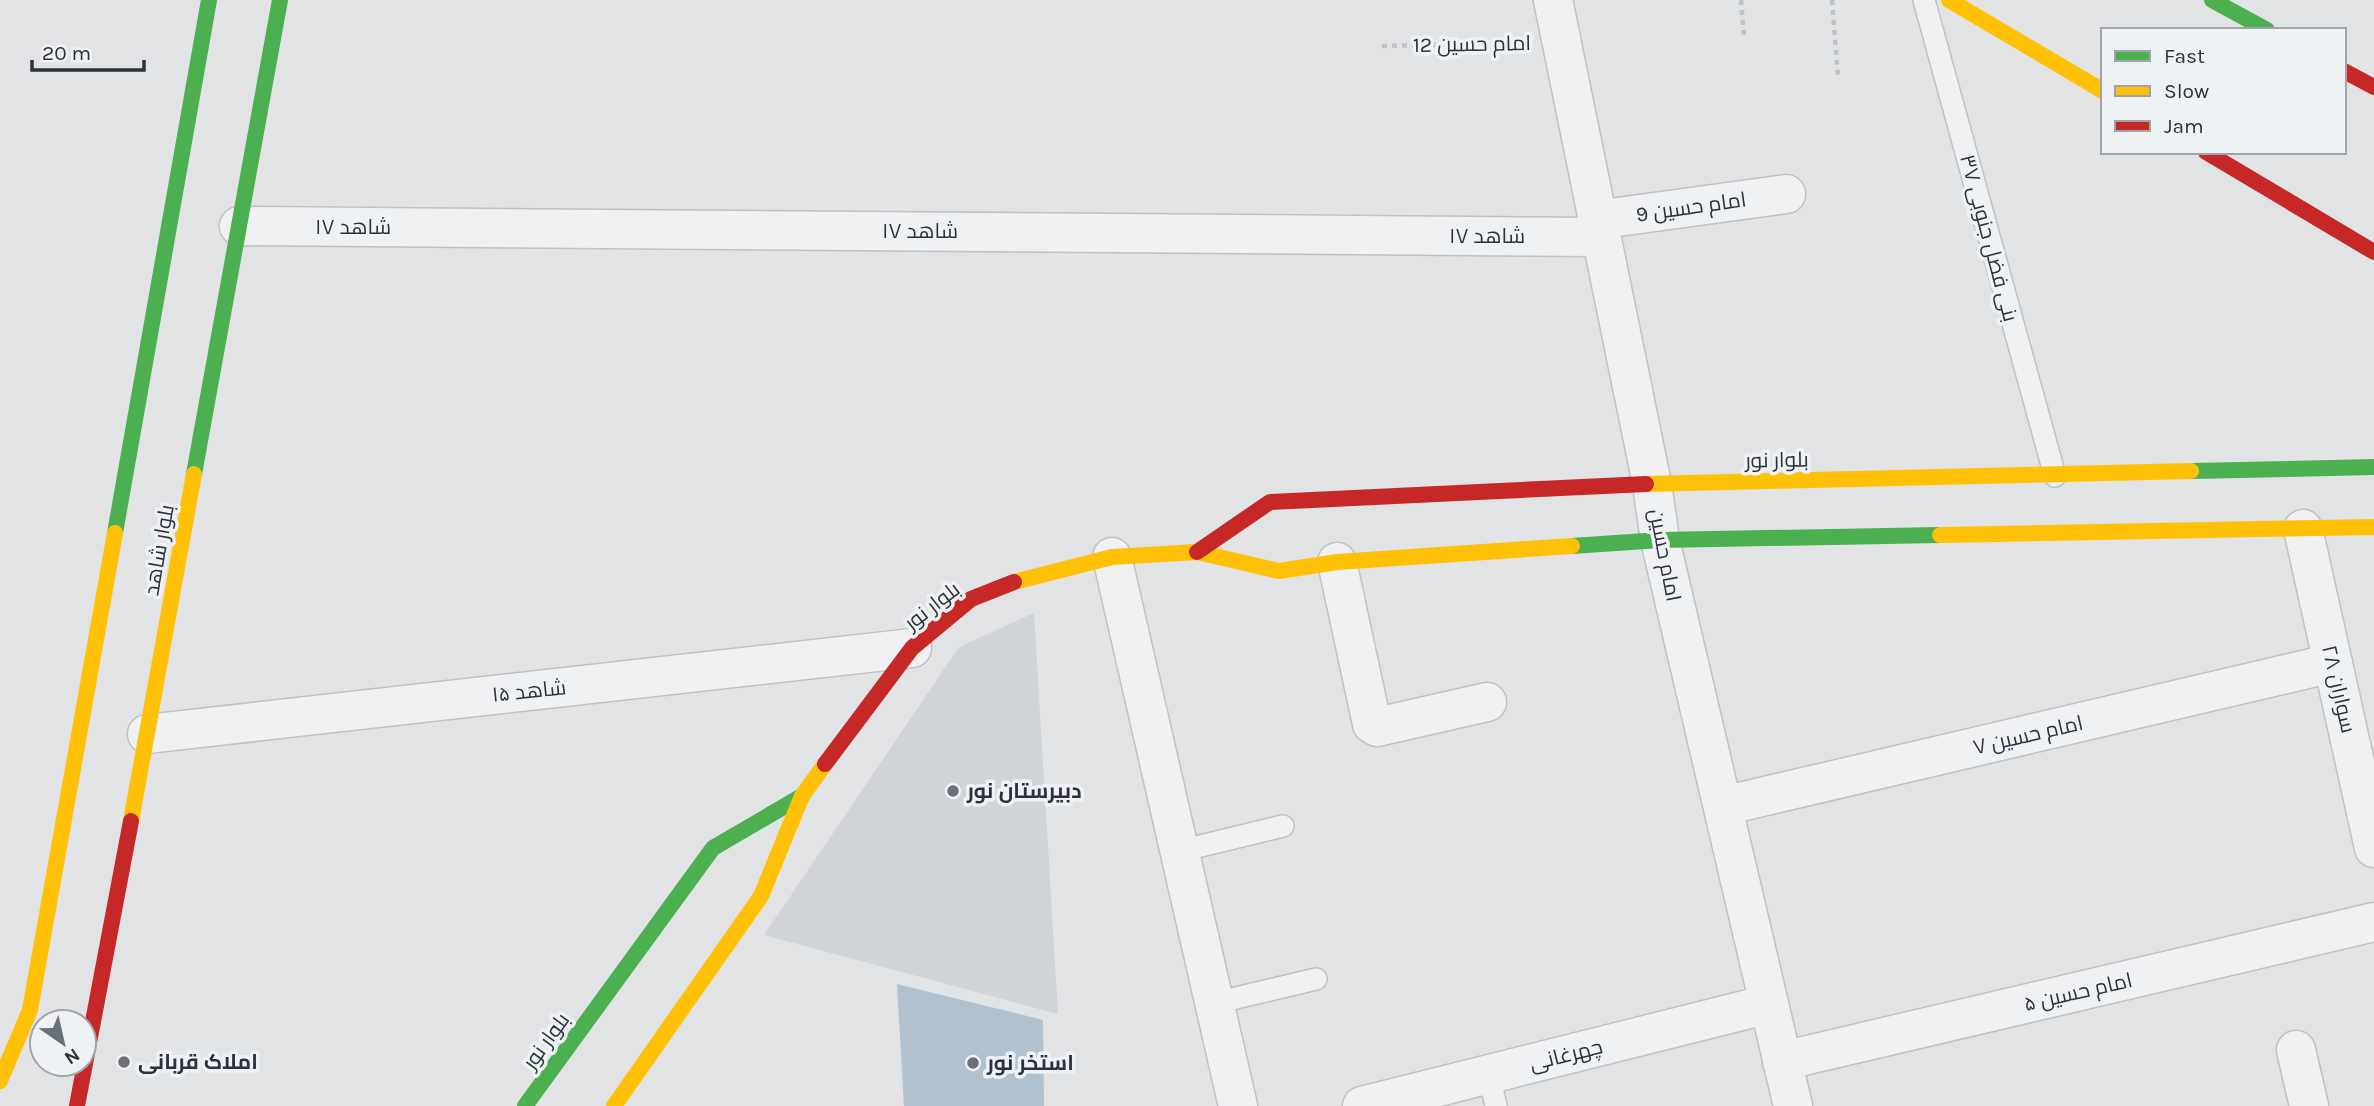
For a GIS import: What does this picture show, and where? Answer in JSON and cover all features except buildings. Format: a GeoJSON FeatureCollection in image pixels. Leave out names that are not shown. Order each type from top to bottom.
{"type":"FeatureCollection","features":[{"type":"Feature","properties":{"kind":"street"},"geometry":{"type":"LineString","coordinates":[[0,1081],[30,1010],[209,0]]}},
{"type":"Feature","properties":{"kind":"street","name":"بلوار شاهد"},"geometry":{"type":"LineString","coordinates":[[77,1106],[280,0]]}},
{"type":"Feature","properties":{"kind":"street","name":"امام حسین"},"geometry":{"type":"LineString","coordinates":[[1553,0],[1652,484],[1660,540],[1793,1106]]}},
{"type":"Feature","properties":{"kind":"street"},"geometry":{"type":"LineString","coordinates":[[1949,0],[2101,90]]}},
{"type":"Feature","properties":{"kind":"street"},"geometry":{"type":"LineString","coordinates":[[2212,0],[2263,28]]}},
{"type":"Feature","properties":{"kind":"street"},"geometry":{"type":"LineString","coordinates":[[2346,72],[2374,87]]}},
{"type":"Feature","properties":{"kind":"street"},"geometry":{"type":"LineString","coordinates":[[2209,154],[2374,252]]}},
{"type":"Feature","properties":{"kind":"street","name":"امام حسین 9"},"geometry":{"type":"LineString","coordinates":[[1598,228],[1786,194]]}},
{"type":"Feature","properties":{"kind":"street","name":"شاهد ۱۷"},"geometry":{"type":"LineString","coordinates":[[239,226],[1598,228]]}},
{"type":"Feature","properties":{"kind":"street","name":"بلوار نور"},"geometry":{"type":"LineString","coordinates":[[1197,552],[1270,502],[1652,484],[2374,467]]}},
{"type":"Feature","properties":{"kind":"street","name":"بلوار نور"},"geometry":{"type":"LineString","coordinates":[[614,1106],[761,896],[802,796],[912,648],[971,599],[1026,578],[1112,557],[1197,552],[1279,571],[1337,562],[1660,540],[2374,527]]}},
{"type":"Feature","properties":{"kind":"street","name":"سواران ۲۸"},"geometry":{"type":"LineString","coordinates":[[2303,529],[2374,848]]}},
{"type":"Feature","properties":{"kind":"street"},"geometry":{"type":"LineString","coordinates":[[1112,557],[1238,1106]]}},
{"type":"Feature","properties":{"kind":"street"},"geometry":{"type":"LineString","coordinates":[[1337,562],[1372,724],[1377,727],[1487,702]]}},
{"type":"Feature","properties":{"kind":"street","name":"شاهد ۱۵"},"geometry":{"type":"LineString","coordinates":[[147,734],[912,648]]}},
{"type":"Feature","properties":{"kind":"street","name":"امام حسین ۷"},"geometry":{"type":"LineString","coordinates":[[1723,806],[2333,663]]}},
{"type":"Feature","properties":{"kind":"street","name":"بلوار نور"},"geometry":{"type":"LineString","coordinates":[[524,1106],[713,848],[802,796]]}},
{"type":"Feature","properties":{"kind":"street","name":"امام حسین ۵"},"geometry":{"type":"LineString","coordinates":[[1782,1062],[2374,922]]}},
{"type":"Feature","properties":{"kind":"street","name":"چهرغانی"},"geometry":{"type":"LineString","coordinates":[[1362,1106],[1492,1090],[1769,1004]]}},
{"type":"Feature","properties":{"kind":"street"},"geometry":{"type":"LineString","coordinates":[[2296,1050],[2309,1106]]}},
{"type":"Feature","properties":{"kind":"lane","name":"بنی فضل جنوبی ۳۷"},"geometry":{"type":"LineString","coordinates":[[1924,0],[2055,476]]}},
{"type":"Feature","properties":{"kind":"lane"},"geometry":{"type":"LineString","coordinates":[[1180,851],[1283,825]]}},
{"type":"Feature","properties":{"kind":"lane"},"geometry":{"type":"LineString","coordinates":[[1215,1003],[1316,979]]}},
{"type":"Feature","properties":{"kind":"path"},"geometry":{"type":"LineString","coordinates":[[1741,0],[1744,36]]}},
{"type":"Feature","properties":{"kind":"path"},"geometry":{"type":"LineString","coordinates":[[1832,0],[1838,76]]}},
{"type":"Feature","properties":{"kind":"path","name":"امام حسین 12"},"geometry":{"type":"LineString","coordinates":[[1382,46],[1561,42]]}},
{"type":"Feature","properties":{"kind":"shaded area","name":"دبیرستان نور"},"geometry":{"type":"Polygon","coordinates":[[[1034,613],[1058,1014],[764,935],[959,647],[1034,613]]]}},
{"type":"Feature","properties":{"kind":"water","name":"استخر نور"},"geometry":{"type":"Polygon","coordinates":[[[897,984],[1043,1020],[1044,1106],[904,1106],[897,984]]]}},
{"type":"Feature","properties":{"kind":"traffic: fast"},"geometry":{"type":"LineString","coordinates":[[115,533],[209,0]]}},
{"type":"Feature","properties":{"kind":"traffic: fast"},"geometry":{"type":"LineString","coordinates":[[194,474],[280,0]]}},
{"type":"Feature","properties":{"kind":"traffic: fast"},"geometry":{"type":"LineString","coordinates":[[2212,0],[2263,28]]}},
{"type":"Feature","properties":{"kind":"traffic: fast"},"geometry":{"type":"LineString","coordinates":[[2191,471],[2374,467]]}},
{"type":"Feature","properties":{"kind":"traffic: fast"},"geometry":{"type":"LineString","coordinates":[[1572,546],[1660,540],[1940,535]]}},
{"type":"Feature","properties":{"kind":"traffic: fast"},"geometry":{"type":"LineString","coordinates":[[525,1106],[713,848],[802,796]]}},
{"type":"Feature","properties":{"kind":"traffic: slow"},"geometry":{"type":"LineString","coordinates":[[1949,0],[2101,90]]}},
{"type":"Feature","properties":{"kind":"traffic: slow"},"geometry":{"type":"LineString","coordinates":[[1646,484],[2191,471]]}},
{"type":"Feature","properties":{"kind":"traffic: slow"},"geometry":{"type":"LineString","coordinates":[[131,821],[194,474]]}},
{"type":"Feature","properties":{"kind":"traffic: slow"},"geometry":{"type":"LineString","coordinates":[[1940,535],[2374,527]]}},
{"type":"Feature","properties":{"kind":"traffic: slow"},"geometry":{"type":"LineString","coordinates":[[0,1081],[30,1010],[115,533]]}},
{"type":"Feature","properties":{"kind":"traffic: slow"},"geometry":{"type":"LineString","coordinates":[[1014,582],[1112,557],[1197,552],[1279,571],[1337,562],[1572,546]]}},
{"type":"Feature","properties":{"kind":"traffic: slow"},"geometry":{"type":"LineString","coordinates":[[614,1106],[761,896],[802,796],[825,764]]}},
{"type":"Feature","properties":{"kind":"traffic: jam"},"geometry":{"type":"LineString","coordinates":[[2346,72],[2374,87]]}},
{"type":"Feature","properties":{"kind":"traffic: jam"},"geometry":{"type":"LineString","coordinates":[[2209,154],[2374,252]]}},
{"type":"Feature","properties":{"kind":"traffic: jam"},"geometry":{"type":"LineString","coordinates":[[1197,552],[1270,502],[1646,484]]}},
{"type":"Feature","properties":{"kind":"traffic: jam"},"geometry":{"type":"LineString","coordinates":[[825,764],[912,648],[971,599],[1014,582]]}},
{"type":"Feature","properties":{"kind":"traffic: jam"},"geometry":{"type":"LineString","coordinates":[[77,1106],[131,821]]}},
{"type":"Feature","properties":{"kind":"place","name":"دبیرستان نور"},"geometry":{"type":"Point","coordinates":[953,791]}},
{"type":"Feature","properties":{"kind":"place","name":"املاک قربانی"},"geometry":{"type":"Point","coordinates":[124,1062]}},
{"type":"Feature","properties":{"kind":"place","name":"استخر نور"},"geometry":{"type":"Point","coordinates":[973,1063]}}]}
